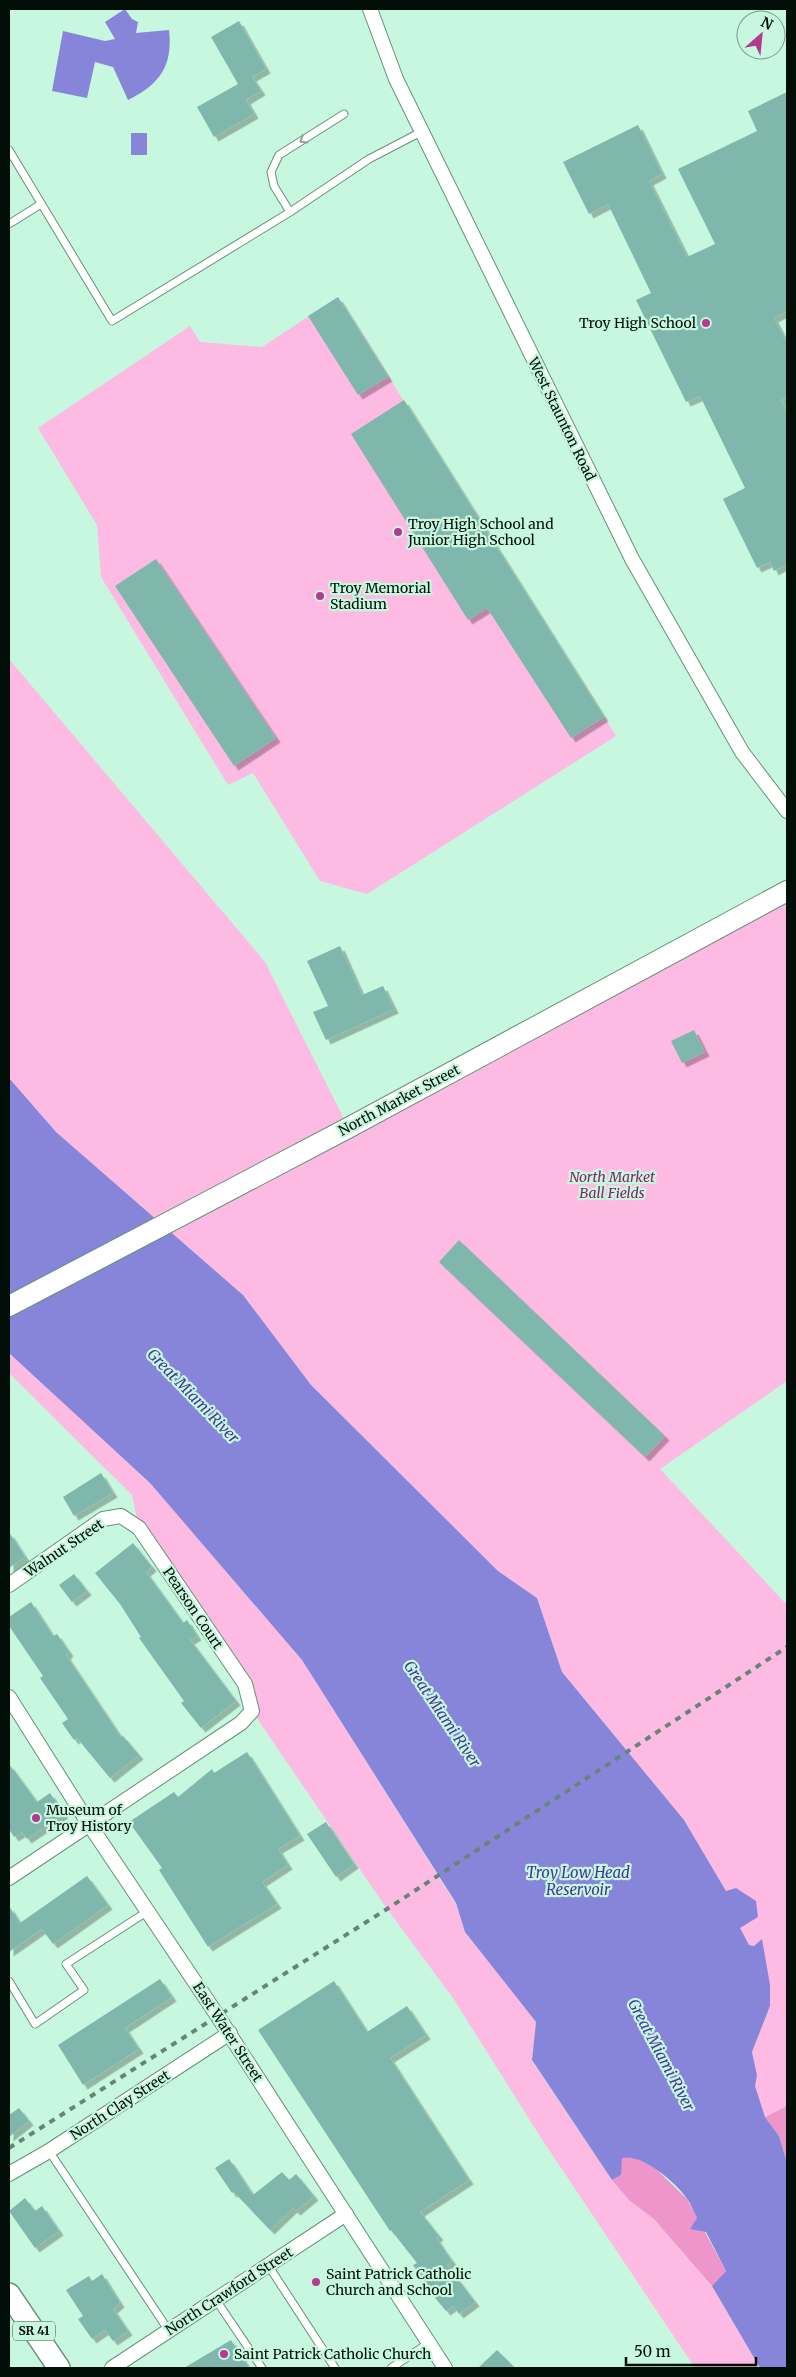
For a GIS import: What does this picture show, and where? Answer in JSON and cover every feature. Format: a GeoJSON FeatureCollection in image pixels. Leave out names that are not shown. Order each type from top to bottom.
{"type":"FeatureCollection","features":[{"type":"Feature","properties":{"kind":"main road","name":"North Market Street"},"geometry":{"type":"LineString","coordinates":[[9,1306],[317,1144],[787,891]]}},
{"type":"Feature","properties":{"kind":"main road","name":"SR 41"},"geometry":{"type":"LineString","coordinates":[[9,2294],[59,2368]]}},
{"type":"Feature","properties":{"kind":"street","name":"West Staunton Road"},"geometry":{"type":"LineString","coordinates":[[370,9],[396,79],[421,132],[632,559],[742,752],[787,811]]}},
{"type":"Feature","properties":{"kind":"street","name":"Walnut Street"},"geometry":{"type":"LineString","coordinates":[[9,1585],[103,1519],[121,1516]]}},
{"type":"Feature","properties":{"kind":"street","name":"Pearson Court"},"geometry":{"type":"LineString","coordinates":[[89,1824],[242,1723],[252,1711],[244,1684],[138,1528],[121,1516]]}},
{"type":"Feature","properties":{"kind":"street","name":"East Water Street"},"geometry":{"type":"LineString","coordinates":[[9,1697],[89,1824],[230,2034],[445,2368]]}},
{"type":"Feature","properties":{"kind":"street"},"geometry":{"type":"LineString","coordinates":[[9,1878],[89,1824]]}},
{"type":"Feature","properties":{"kind":"street","name":"North Clay Street"},"geometry":{"type":"LineString","coordinates":[[9,2174],[49,2151],[230,2034]]}},
{"type":"Feature","properties":{"kind":"street","name":"North Crawford Street"},"geometry":{"type":"LineString","coordinates":[[112,2368],[346,2214]]}},
{"type":"Feature","properties":{"kind":"lane"},"geometry":{"type":"LineString","coordinates":[[290,212],[274,186],[271,172],[279,155],[344,114]]}},
{"type":"Feature","properties":{"kind":"lane"},"geometry":{"type":"LineString","coordinates":[[9,150],[112,321],[290,212],[369,159],[421,132]]}},
{"type":"Feature","properties":{"kind":"lane"},"geometry":{"type":"LineString","coordinates":[[9,224],[41,204]]}},
{"type":"Feature","properties":{"kind":"lane"},"geometry":{"type":"LineString","coordinates":[[9,1981],[35,2024],[84,1990],[66,1964],[148,1911]]}},
{"type":"Feature","properties":{"kind":"lane"},"geometry":{"type":"LineString","coordinates":[[49,2151],[169,2330]]}},
{"type":"Feature","properties":{"kind":"lane"},"geometry":{"type":"LineString","coordinates":[[268,2266],[335,2368]]}},
{"type":"Feature","properties":{"kind":"lane"},"geometry":{"type":"LineString","coordinates":[[216,2300],[262,2368]]}},
{"type":"Feature","properties":{"kind":"lane"},"geometry":{"type":"LineString","coordinates":[[391,2368],[429,2343]]}},
{"type":"Feature","properties":{"kind":"green space","name":"Troy Memorial Stadium"},"geometry":{"type":"Polygon","coordinates":[[[338,297],[616,736],[367,894],[320,881],[253,773],[228,785],[101,577],[97,525],[38,428],[190,326],[200,342],[262,347],[338,297]]]}},
{"type":"Feature","properties":{"kind":"green space","name":"North Market Ball Fields"},"geometry":{"type":"Polygon","coordinates":[[[9,659],[265,962],[348,1127],[787,891],[787,1381],[660,1469],[787,1605],[787,2106],[765,2117],[754,2086],[757,2075],[752,2052],[770,2006],[762,1940],[754,1946],[749,1945],[739,1928],[726,1891],[684,1820],[562,1672],[537,1598],[498,1571],[311,1385],[243,1295],[56,1132],[9,1078],[9,659]]]}},
{"type":"Feature","properties":{"kind":"green space"},"geometry":{"type":"Polygon","coordinates":[[[9,1353],[150,1483],[302,1660],[456,1904],[465,1932],[536,2022],[532,2061],[612,2180],[630,2201],[654,2219],[712,2286],[760,2368],[695,2368],[543,2141],[453,1998],[387,1909],[252,1711],[245,1684],[139,1528],[132,1495],[9,1373],[9,1353]]]}},
{"type":"Feature","properties":{"kind":"shaded area"},"geometry":{"type":"Polygon","coordinates":[[[787,2106],[787,2163],[779,2136],[765,2117],[787,2106]]]}},
{"type":"Feature","properties":{"kind":"shaded area"},"geometry":{"type":"Polygon","coordinates":[[[631,2156],[654,2167],[687,2199],[726,2271],[712,2286],[654,2219],[630,2201],[612,2180],[621,2175],[621,2158],[631,2156]]]}},
{"type":"Feature","properties":{"kind":"water"},"geometry":{"type":"Polygon","coordinates":[[[125,9],[132,19],[138,22],[136,33],[169,30],[169,54],[162,72],[156,80],[139,94],[128,100],[113,67],[95,62],[87,98],[52,91],[63,31],[105,41],[115,39],[105,22],[125,9]]]}},
{"type":"Feature","properties":{"kind":"water"},"geometry":{"type":"Polygon","coordinates":[[[131,133],[147,133],[147,155],[131,155],[131,133]]]}},
{"type":"Feature","properties":{"kind":"water","name":"Troy Low Head Reservoir"},"geometry":{"type":"Polygon","coordinates":[[[9,1078],[56,1132],[243,1295],[311,1385],[498,1571],[537,1598],[562,1672],[684,1820],[726,1891],[736,1888],[756,1901],[758,1917],[740,1928],[749,1945],[754,1946],[762,1939],[770,1985],[770,2006],[752,2052],[757,2075],[755,2086],[765,2117],[779,2136],[787,2163],[787,2368],[760,2368],[712,2286],[726,2271],[706,2232],[690,2229],[697,2218],[683,2193],[668,2178],[649,2165],[630,2158],[622,2158],[621,2175],[612,2180],[532,2060],[536,2022],[465,1932],[456,1903],[302,1660],[150,1483],[9,1353],[9,1078]]]}},
{"type":"Feature","properties":{"kind":"building"},"geometry":{"type":"Polygon","coordinates":[[[239,21],[266,69],[252,77],[261,91],[246,100],[254,114],[214,137],[197,107],[238,84],[211,37],[239,21]]]}},
{"type":"Feature","properties":{"kind":"building","name":"Troy High School"},"geometry":{"type":"Polygon","coordinates":[[[787,92],[787,311],[774,318],[787,344],[787,397],[781,400],[787,412],[787,564],[774,571],[770,562],[757,568],[723,499],[745,488],[700,396],[686,402],[636,300],[651,293],[608,204],[589,214],[563,162],[638,125],[662,174],[649,181],[687,257],[715,244],[678,169],[757,131],[748,111],[787,92]]]}},
{"type":"Feature","properties":{"kind":"building"},"geometry":{"type":"Polygon","coordinates":[[[338,297],[388,377],[358,395],[308,316],[338,297]]]}},
{"type":"Feature","properties":{"kind":"building"},"geometry":{"type":"Polygon","coordinates":[[[404,400],[604,717],[571,738],[487,608],[468,620],[351,434],[404,400]]]}},
{"type":"Feature","properties":{"kind":"building"},"geometry":{"type":"Polygon","coordinates":[[[156,559],[276,738],[234,766],[115,586],[156,559]]]}},
{"type":"Feature","properties":{"kind":"building"},"geometry":{"type":"Polygon","coordinates":[[[340,946],[362,995],[383,986],[394,1009],[326,1040],[313,1012],[328,1006],[307,961],[340,946]]]}},
{"type":"Feature","properties":{"kind":"building"},"geometry":{"type":"Polygon","coordinates":[[[694,1030],[705,1052],[682,1063],[671,1041],[694,1030]]]}},
{"type":"Feature","properties":{"kind":"building"},"geometry":{"type":"Polygon","coordinates":[[[459,1240],[665,1436],[645,1457],[439,1262],[459,1240]]]}},
{"type":"Feature","properties":{"kind":"building"},"geometry":{"type":"Polygon","coordinates":[[[101,1473],[113,1493],[74,1516],[63,1497],[101,1473]]]}},
{"type":"Feature","properties":{"kind":"building"},"geometry":{"type":"Polygon","coordinates":[[[9,1532],[25,1557],[9,1568],[9,1532]]]}},
{"type":"Feature","properties":{"kind":"building"},"geometry":{"type":"Polygon","coordinates":[[[133,1543],[152,1567],[146,1572],[183,1623],[187,1620],[197,1636],[190,1640],[236,1701],[201,1728],[181,1703],[184,1701],[139,1638],[141,1637],[120,1604],[95,1573],[133,1543]]]}},
{"type":"Feature","properties":{"kind":"building"},"geometry":{"type":"Polygon","coordinates":[[[74,1574],[87,1591],[72,1602],[59,1585],[74,1574]]]}},
{"type":"Feature","properties":{"kind":"building"},"geometry":{"type":"Polygon","coordinates":[[[31,1602],[53,1636],[57,1634],[69,1652],[66,1655],[121,1737],[123,1736],[139,1755],[110,1778],[77,1738],[74,1740],[62,1723],[68,1719],[40,1678],[43,1676],[9,1626],[9,1617],[31,1602]]]}},
{"type":"Feature","properties":{"kind":"building"},"geometry":{"type":"Polygon","coordinates":[[[247,1752],[300,1836],[278,1849],[288,1865],[262,1882],[277,1904],[208,1947],[159,1870],[162,1868],[129,1822],[174,1792],[178,1797],[212,1769],[214,1773],[247,1752]]]}},
{"type":"Feature","properties":{"kind":"building","name":"Museum of Troy History"},"geometry":{"type":"Polygon","coordinates":[[[9,1764],[37,1802],[50,1793],[64,1814],[27,1839],[22,1832],[14,1837],[9,1829],[9,1764]]]}},
{"type":"Feature","properties":{"kind":"building"},"geometry":{"type":"Polygon","coordinates":[[[326,1822],[354,1864],[336,1877],[307,1834],[326,1822]]]}},
{"type":"Feature","properties":{"kind":"building"},"geometry":{"type":"Polygon","coordinates":[[[87,1876],[108,1905],[53,1944],[42,1929],[9,1952],[9,1906],[20,1923],[87,1876]]]}},
{"type":"Feature","properties":{"kind":"building"},"geometry":{"type":"Polygon","coordinates":[[[160,1979],[172,1997],[125,2028],[139,2049],[83,2085],[58,2045],[160,1979]]]}},
{"type":"Feature","properties":{"kind":"building"},"geometry":{"type":"Polygon","coordinates":[[[334,1981],[367,2032],[407,2006],[426,2035],[390,2058],[469,2180],[420,2212],[439,2236],[436,2238],[452,2261],[447,2265],[475,2302],[459,2314],[453,2306],[446,2311],[436,2299],[413,2265],[417,2263],[390,2231],[258,2030],[334,1981]]]}},
{"type":"Feature","properties":{"kind":"building"},"geometry":{"type":"Polygon","coordinates":[[[19,2108],[29,2121],[9,2137],[9,2115],[19,2108]]]}},
{"type":"Feature","properties":{"kind":"building"},"geometry":{"type":"Polygon","coordinates":[[[229,2159],[253,2195],[282,2172],[289,2180],[296,2174],[314,2196],[296,2211],[293,2208],[270,2230],[234,2192],[232,2193],[215,2168],[229,2159]]]}},
{"type":"Feature","properties":{"kind":"building"},"geometry":{"type":"Polygon","coordinates":[[[25,2198],[35,2211],[42,2206],[59,2231],[35,2248],[9,2211],[25,2198]]]}},
{"type":"Feature","properties":{"kind":"building"},"geometry":{"type":"Polygon","coordinates":[[[102,2274],[120,2303],[113,2309],[128,2331],[113,2341],[105,2330],[92,2339],[78,2319],[83,2316],[66,2290],[89,2276],[92,2281],[102,2274]]]}},
{"type":"Feature","properties":{"kind":"building","name":"Saint Patrick Catholic Church"},"geometry":{"type":"Polygon","coordinates":[[[231,2340],[249,2368],[184,2368],[231,2340]]]}},
{"type":"Feature","properties":{"kind":"building"},"geometry":{"type":"Polygon","coordinates":[[[497,2350],[515,2368],[478,2368],[497,2350]]]}},
{"type":"Feature","properties":{"kind":"railway"},"geometry":{"type":"LineString","coordinates":[[9,2148],[387,1909],[787,1647]]}},
{"type":"Feature","properties":{"kind":"place","name":"Troy High School"},"geometry":{"type":"Point","coordinates":[706,323]}},
{"type":"Feature","properties":{"kind":"place","name":"Troy High School and Junior High School"},"geometry":{"type":"Point","coordinates":[398,532]}},
{"type":"Feature","properties":{"kind":"place","name":"Troy Memorial Stadium"},"geometry":{"type":"Point","coordinates":[320,596]}},
{"type":"Feature","properties":{"kind":"place","name":"Museum of Troy History"},"geometry":{"type":"Point","coordinates":[36,1818]}},
{"type":"Feature","properties":{"kind":"place","name":"Saint Patrick Catholic Church and School"},"geometry":{"type":"Point","coordinates":[316,2282]}},
{"type":"Feature","properties":{"kind":"place","name":"Saint Patrick Catholic Church"},"geometry":{"type":"Point","coordinates":[224,2354]}},
{"type":"Feature","properties":{"kind":"water label","name":"Great Miami River"},"geometry":{"type":"Point","coordinates":[193,1396]}},
{"type":"Feature","properties":{"kind":"water label","name":"Great Miami River"},"geometry":{"type":"Point","coordinates":[442,1714]}},
{"type":"Feature","properties":{"kind":"water label","name":"Great Miami River"},"geometry":{"type":"Point","coordinates":[661,2055]}}]}
